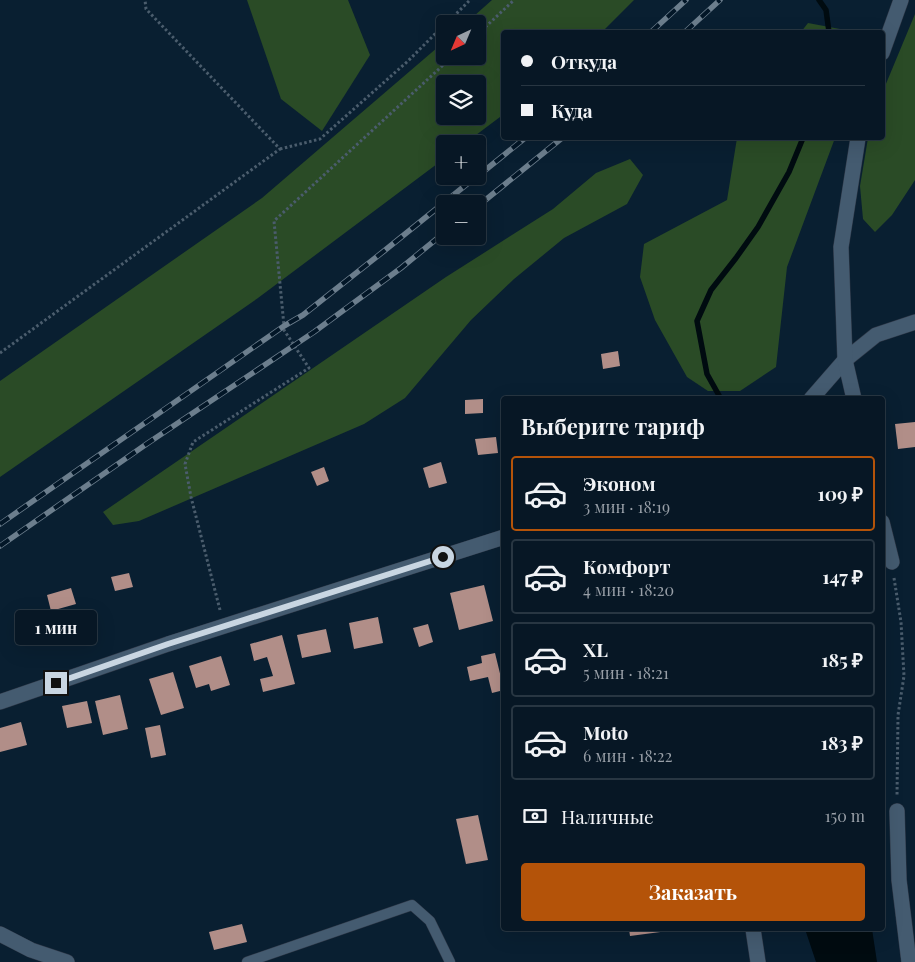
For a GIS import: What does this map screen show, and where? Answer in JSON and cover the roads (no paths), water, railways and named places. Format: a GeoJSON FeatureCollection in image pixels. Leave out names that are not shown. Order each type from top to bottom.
{"type":"FeatureCollection","features":[{"type":"Feature","properties":{"kind":"street"},"geometry":{"type":"LineString","coordinates":[[885,45],[901,0]]}},
{"type":"Feature","properties":{"kind":"street"},"geometry":{"type":"LineString","coordinates":[[853,396],[845,360],[841,247],[858,140]]}},
{"type":"Feature","properties":{"kind":"street"},"geometry":{"type":"LineString","coordinates":[[814,396],[845,360],[876,335],[915,322]]}},
{"type":"Feature","properties":{"kind":"street"},"geometry":{"type":"LineString","coordinates":[[885,534],[892,562]]}},
{"type":"Feature","properties":{"kind":"street"},"geometry":{"type":"LineString","coordinates":[[0,702],[168,644],[501,538]]}},
{"type":"Feature","properties":{"kind":"street"},"geometry":{"type":"LineString","coordinates":[[897,812],[899,880],[909,962]]}},
{"type":"Feature","properties":{"kind":"street"},"geometry":{"type":"LineString","coordinates":[[752,931],[758,962]]}},
{"type":"Feature","properties":{"kind":"street"},"geometry":{"type":"LineString","coordinates":[[0,934],[31,950],[67,962]]}},
{"type":"Feature","properties":{"kind":"lane"},"geometry":{"type":"LineString","coordinates":[[247,962],[412,905],[430,921],[450,962]]}},
{"type":"Feature","properties":{"kind":"waterway"},"geometry":{"type":"LineString","coordinates":[[819,0],[826,10],[829,30]]}},
{"type":"Feature","properties":{"kind":"waterway"},"geometry":{"type":"LineString","coordinates":[[719,396],[707,374],[697,321],[711,290],[758,227],[789,172],[802,140]]}},
{"type":"Feature","properties":{"kind":"railway"},"geometry":{"type":"LineString","coordinates":[[653,30],[686,0]]}},
{"type":"Feature","properties":{"kind":"railway"},"geometry":{"type":"LineString","coordinates":[[687,30],[720,0]]}},
{"type":"Feature","properties":{"kind":"railway"},"geometry":{"type":"LineString","coordinates":[[486,170],[523,140]]}},
{"type":"Feature","properties":{"kind":"railway"},"geometry":{"type":"LineString","coordinates":[[486,200],[560,140]]}},
{"type":"Feature","properties":{"kind":"railway"},"geometry":{"type":"LineString","coordinates":[[0,524],[284,326],[303,315],[466,185]]}},
{"type":"Feature","properties":{"kind":"railway"},"geometry":{"type":"LineString","coordinates":[[0,546],[148,443],[314,332],[401,268],[436,239]]}}]}
